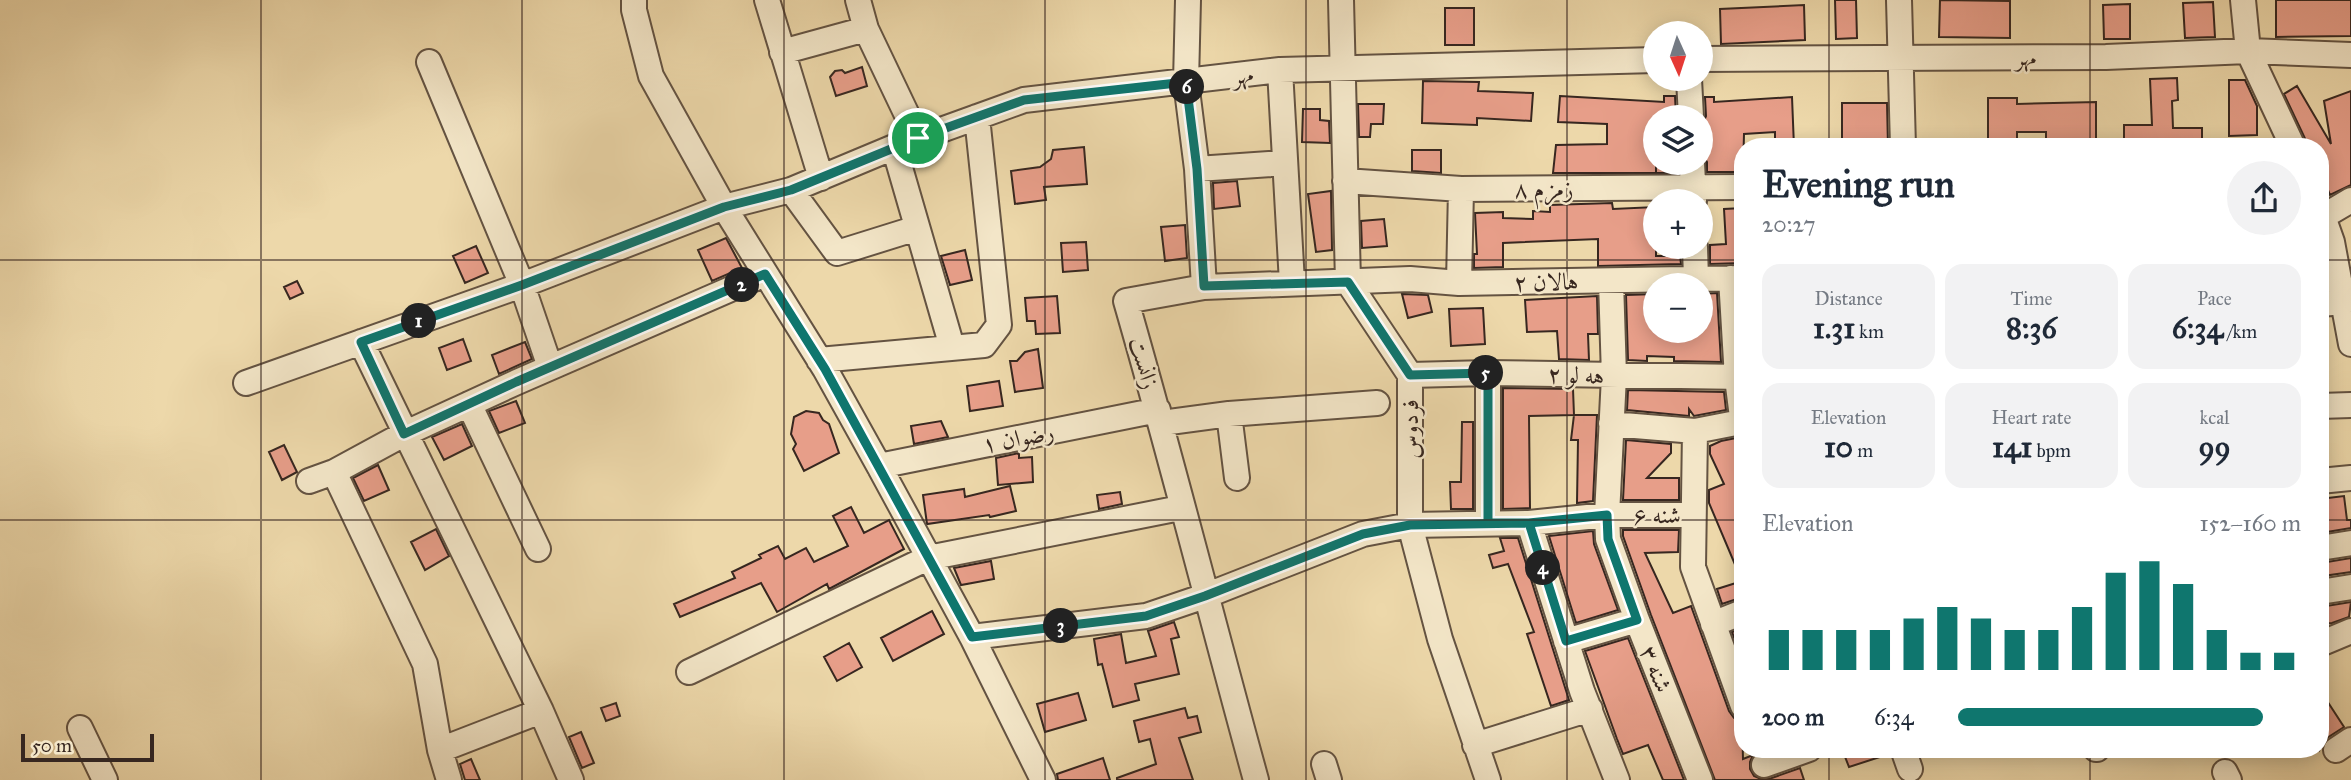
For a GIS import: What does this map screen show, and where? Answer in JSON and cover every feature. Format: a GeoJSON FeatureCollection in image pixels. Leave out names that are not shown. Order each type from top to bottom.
{"type":"FeatureCollection","features":[{"type":"Feature","properties":{"kind":"street"},"geometry":{"type":"LineString","coordinates":[[634,0],[634,10],[651,76],[724,207],[819,360],[879,466],[972,637],[1043,780]]}},
{"type":"Feature","properties":{"kind":"street"},"geometry":{"type":"LineString","coordinates":[[766,0],[821,178]]}},
{"type":"Feature","properties":{"kind":"street"},"geometry":{"type":"LineString","coordinates":[[858,0],[866,29],[918,138]]}},
{"type":"Feature","properties":{"kind":"street"},"geometry":{"type":"LineString","coordinates":[[1188,0],[1186,82],[1197,169],[1204,286]]}},
{"type":"Feature","properties":{"kind":"street"},"geometry":{"type":"LineString","coordinates":[[1341,0],[1348,282]]}},
{"type":"Feature","properties":{"kind":"street"},"geometry":{"type":"LineString","coordinates":[[1899,0],[1903,138]]}},
{"type":"Feature","properties":{"kind":"street"},"geometry":{"type":"LineString","coordinates":[[2243,0],[2248,51],[2289,138]]}},
{"type":"Feature","properties":{"kind":"street"},"geometry":{"type":"LineString","coordinates":[[782,52],[866,29]]}},
{"type":"Feature","properties":{"kind":"street","name":"مهر"},"geometry":{"type":"LineString","coordinates":[[1713,59],[2106,57],[2248,51],[2351,55]]}},
{"type":"Feature","properties":{"kind":"street","name":"مهر"},"geometry":{"type":"LineString","coordinates":[[246,383],[522,285],[724,207],[791,190],[894,147],[1024,100],[1280,70],[1643,60]]}},
{"type":"Feature","properties":{"kind":"street"},"geometry":{"type":"LineString","coordinates":[[429,62],[522,285],[550,367]]}},
{"type":"Feature","properties":{"kind":"street"},"geometry":{"type":"LineString","coordinates":[[1280,70],[1292,283]]}},
{"type":"Feature","properties":{"kind":"street"},"geometry":{"type":"LineString","coordinates":[[819,360],[984,345],[999,325],[977,117]]}},
{"type":"Feature","properties":{"kind":"street"},"geometry":{"type":"LineString","coordinates":[[894,147],[952,347]]}},
{"type":"Feature","properties":{"kind":"street"},"geometry":{"type":"LineString","coordinates":[[1197,169],[1285,163]]}},
{"type":"Feature","properties":{"kind":"street","name":"زمزم ۸"},"geometry":{"type":"LineString","coordinates":[[1345,181],[1461,189],[1643,194]]}},
{"type":"Feature","properties":{"kind":"street","name":"زمزم ۸"},"geometry":{"type":"LineString","coordinates":[[1713,192],[1734,188]]}},
{"type":"Feature","properties":{"kind":"street"},"geometry":{"type":"LineString","coordinates":[[1459,283],[1461,189]]}},
{"type":"Feature","properties":{"kind":"street"},"geometry":{"type":"LineString","coordinates":[[791,190],[837,253],[917,228]]}},
{"type":"Feature","properties":{"kind":"street"},"geometry":{"type":"LineString","coordinates":[[2329,209],[2351,201]]}},
{"type":"Feature","properties":{"kind":"street"},"geometry":{"type":"LineString","coordinates":[[2329,272],[2332,303],[2351,344]]}},
{"type":"Feature","properties":{"kind":"street"},"geometry":{"type":"LineString","coordinates":[[309,481],[334,472],[404,434],[550,367],[765,274]]}},
{"type":"Feature","properties":{"kind":"street","name":"هالان ۲"},"geometry":{"type":"LineString","coordinates":[[1713,279],[1734,278]]}},
{"type":"Feature","properties":{"kind":"street","name":"هالان ۲"},"geometry":{"type":"LineString","coordinates":[[1204,286],[1410,279],[1459,283],[1643,280]]}},
{"type":"Feature","properties":{"kind":"street","name":"شنه ۳"},"geometry":{"type":"LineString","coordinates":[[1611,281],[1614,376],[1608,539],[1700,780]]}},
{"type":"Feature","properties":{"kind":"street","name":"فردوس"},"geometry":{"type":"LineString","coordinates":[[1348,282],[1410,375],[1410,525],[1440,639],[1488,780]]}},
{"type":"Feature","properties":{"kind":"street","name":"زانست"},"geometry":{"type":"LineString","coordinates":[[1204,286],[1126,301],[1160,416],[1205,596],[1256,780]]}},
{"type":"Feature","properties":{"kind":"street"},"geometry":{"type":"LineString","coordinates":[[361,342],[541,710],[571,780]]}},
{"type":"Feature","properties":{"kind":"street"},"geometry":{"type":"LineString","coordinates":[[1488,373],[1488,523]]}},
{"type":"Feature","properties":{"kind":"street","name":"هه لو ۲"},"geometry":{"type":"LineString","coordinates":[[1410,375],[1488,373],[1734,377]]}},
{"type":"Feature","properties":{"kind":"street","name":"رضوان ۱"},"geometry":{"type":"LineString","coordinates":[[879,466],[1160,416],[1229,414],[1377,403]]}},
{"type":"Feature","properties":{"kind":"street"},"geometry":{"type":"LineString","coordinates":[[469,404],[538,549]]}},
{"type":"Feature","properties":{"kind":"street"},"geometry":{"type":"LineString","coordinates":[[2329,406],[2351,405]]}},
{"type":"Feature","properties":{"kind":"street"},"geometry":{"type":"LineString","coordinates":[[1229,414],[1237,478]]}},
{"type":"Feature","properties":{"kind":"street"},"geometry":{"type":"LineString","coordinates":[[1611,424],[1695,430],[1734,424]]}},
{"type":"Feature","properties":{"kind":"street"},"geometry":{"type":"LineString","coordinates":[[1695,430],[1693,567],[1734,676]]}},
{"type":"Feature","properties":{"kind":"street"},"geometry":{"type":"LineString","coordinates":[[334,472],[425,664],[440,750],[449,780]]}},
{"type":"Feature","properties":{"kind":"street"},"geometry":{"type":"LineString","coordinates":[[2329,480],[2351,478]]}},
{"type":"Feature","properties":{"kind":"street"},"geometry":{"type":"LineString","coordinates":[[689,672],[928,558],[1170,510]]}},
{"type":"Feature","properties":{"kind":"street","name":"شنه ۶"},"geometry":{"type":"LineString","coordinates":[[1410,525],[1529,523],[1607,515],[1693,515]]}},
{"type":"Feature","properties":{"kind":"street"},"geometry":{"type":"LineString","coordinates":[[1529,523],[1566,641],[1618,780]]}},
{"type":"Feature","properties":{"kind":"street"},"geometry":{"type":"LineString","coordinates":[[972,637],[1146,616],[1205,596],[1363,534],[1410,525]]}},
{"type":"Feature","properties":{"kind":"street"},"geometry":{"type":"LineString","coordinates":[[2329,546],[2351,542]]}},
{"type":"Feature","properties":{"kind":"street"},"geometry":{"type":"LineString","coordinates":[[2329,591],[2351,587]]}},
{"type":"Feature","properties":{"kind":"street"},"geometry":{"type":"LineString","coordinates":[[1713,624],[1734,616]]}},
{"type":"Feature","properties":{"kind":"street"},"geometry":{"type":"LineString","coordinates":[[1566,641],[1637,620]]}},
{"type":"Feature","properties":{"kind":"street"},"geometry":{"type":"LineString","coordinates":[[2329,640],[2351,631]]}},
{"type":"Feature","properties":{"kind":"street"},"geometry":{"type":"LineString","coordinates":[[1475,745],[1590,709]]}},
{"type":"Feature","properties":{"kind":"street"},"geometry":{"type":"LineString","coordinates":[[440,750],[541,710]]}},
{"type":"Feature","properties":{"kind":"street"},"geometry":{"type":"LineString","coordinates":[[80,728],[106,780]]}},
{"type":"Feature","properties":{"kind":"street"},"geometry":{"type":"LineString","coordinates":[[1764,765],[1784,758]]}},
{"type":"Feature","properties":{"kind":"building"},"geometry":{"type":"Polygon","coordinates":[[[1835,0],[1856,0],[1857,38],[1836,39],[1835,0]]]}},
{"type":"Feature","properties":{"kind":"building"},"geometry":{"type":"Polygon","coordinates":[[[1940,0],[2010,1],[2010,38],[1939,37],[1940,0]]]}},
{"type":"Feature","properties":{"kind":"building"},"geometry":{"type":"Polygon","coordinates":[[[2276,0],[2351,0],[2351,36],[2276,37],[2276,0]]]}},
{"type":"Feature","properties":{"kind":"building"},"geometry":{"type":"Polygon","coordinates":[[[2213,2],[2215,37],[2185,38],[2183,3],[2213,2]]]}},
{"type":"Feature","properties":{"kind":"building"},"geometry":{"type":"Polygon","coordinates":[[[2130,4],[2130,39],[2104,39],[2103,5],[2130,4]]]}},
{"type":"Feature","properties":{"kind":"building"},"geometry":{"type":"Polygon","coordinates":[[[1804,5],[1805,40],[1721,44],[1720,9],[1804,5]]]}},
{"type":"Feature","properties":{"kind":"building"},"geometry":{"type":"Polygon","coordinates":[[[1445,8],[1474,8],[1474,45],[1445,45],[1445,8]]]}},
{"type":"Feature","properties":{"kind":"building"},"geometry":{"type":"Polygon","coordinates":[[[862,67],[867,86],[836,96],[830,77],[835,71],[842,70],[845,73],[862,67]]]}},
{"type":"Feature","properties":{"kind":"building"},"geometry":{"type":"Polygon","coordinates":[[[2177,78],[2178,100],[2172,101],[2173,128],[2202,128],[2202,138],[2124,138],[2124,125],[2152,125],[2150,79],[2177,78]]]}},
{"type":"Feature","properties":{"kind":"building"},"geometry":{"type":"Polygon","coordinates":[[[2229,80],[2245,80],[2257,106],[2257,135],[2229,136],[2229,80]]]}},
{"type":"Feature","properties":{"kind":"building"},"geometry":{"type":"Polygon","coordinates":[[[1423,81],[1479,82],[1478,91],[1533,93],[1531,121],[1477,118],[1477,125],[1422,123],[1423,81]]]}},
{"type":"Feature","properties":{"kind":"building"},"geometry":{"type":"Polygon","coordinates":[[[2297,86],[2327,138],[2305,138],[2284,94],[2297,86]]]}},
{"type":"Feature","properties":{"kind":"building"},"geometry":{"type":"Polygon","coordinates":[[[2351,91],[2351,185],[2330,195],[2329,141],[2331,144],[2324,101],[2351,91]]]}},
{"type":"Feature","properties":{"kind":"building"},"geometry":{"type":"Polygon","coordinates":[[[1560,96],[1664,102],[1664,96],[1675,96],[1675,105],[1643,105],[1643,173],[1553,173],[1556,145],[1607,144],[1607,124],[1558,122],[1560,96]]]}},
{"type":"Feature","properties":{"kind":"building"},"geometry":{"type":"Polygon","coordinates":[[[1705,97],[1714,97],[1714,102],[1792,97],[1794,138],[1775,138],[1775,132],[1744,134],[1744,138],[1734,138],[1734,172],[1713,172],[1713,105],[1705,105],[1705,97]]]}},
{"type":"Feature","properties":{"kind":"building"},"geometry":{"type":"Polygon","coordinates":[[[1988,98],[2017,98],[2017,104],[2096,102],[2096,138],[2046,138],[2046,132],[2017,132],[2017,138],[1988,138],[1988,98]]]}},
{"type":"Feature","properties":{"kind":"building"},"geometry":{"type":"Polygon","coordinates":[[[1842,103],[1887,103],[1888,138],[1842,138],[1842,103]]]}},
{"type":"Feature","properties":{"kind":"building"},"geometry":{"type":"Polygon","coordinates":[[[1358,104],[1384,104],[1383,124],[1371,124],[1370,137],[1359,137],[1358,104]]]}},
{"type":"Feature","properties":{"kind":"building"},"geometry":{"type":"Polygon","coordinates":[[[1303,109],[1320,109],[1320,120],[1329,121],[1330,143],[1302,142],[1303,109]]]}},
{"type":"Feature","properties":{"kind":"building"},"geometry":{"type":"Polygon","coordinates":[[[1084,147],[1087,184],[1044,187],[1046,200],[1015,204],[1011,171],[1040,167],[1051,159],[1053,150],[1084,147]]]}},
{"type":"Feature","properties":{"kind":"building"},"geometry":{"type":"Polygon","coordinates":[[[1412,150],[1441,150],[1441,173],[1412,171],[1412,150]]]}},
{"type":"Feature","properties":{"kind":"building"},"geometry":{"type":"Polygon","coordinates":[[[1237,181],[1240,206],[1214,209],[1213,183],[1237,181]]]}},
{"type":"Feature","properties":{"kind":"building"},"geometry":{"type":"Polygon","coordinates":[[[1331,191],[1332,250],[1316,252],[1308,194],[1331,191]]]}},
{"type":"Feature","properties":{"kind":"building"},"geometry":{"type":"Polygon","coordinates":[[[1612,203],[1613,209],[1643,208],[1643,259],[1680,259],[1681,264],[1598,266],[1598,239],[1503,243],[1503,267],[1474,268],[1474,254],[1477,254],[1475,213],[1503,212],[1503,218],[1533,219],[1533,211],[1550,212],[1550,205],[1612,203]]]}},
{"type":"Feature","properties":{"kind":"building"},"geometry":{"type":"Polygon","coordinates":[[[1734,208],[1734,263],[1710,264],[1710,259],[1713,259],[1713,245],[1726,244],[1724,209],[1734,208]]]}},
{"type":"Feature","properties":{"kind":"building"},"geometry":{"type":"Polygon","coordinates":[[[1384,219],[1387,246],[1362,248],[1361,221],[1384,219]]]}},
{"type":"Feature","properties":{"kind":"building"},"geometry":{"type":"Polygon","coordinates":[[[1185,225],[1187,258],[1165,261],[1161,227],[1185,225]]]}},
{"type":"Feature","properties":{"kind":"building"},"geometry":{"type":"Polygon","coordinates":[[[726,238],[742,268],[712,281],[698,250],[726,238]]]}},
{"type":"Feature","properties":{"kind":"building"},"geometry":{"type":"Polygon","coordinates":[[[1086,242],[1088,270],[1063,272],[1061,243],[1086,242]]]}},
{"type":"Feature","properties":{"kind":"building"},"geometry":{"type":"Polygon","coordinates":[[[476,246],[488,273],[465,283],[453,256],[476,246]]]}},
{"type":"Feature","properties":{"kind":"building"},"geometry":{"type":"Polygon","coordinates":[[[965,250],[972,280],[950,285],[941,256],[965,250]]]}},
{"type":"Feature","properties":{"kind":"building"},"geometry":{"type":"Polygon","coordinates":[[[297,281],[303,293],[290,299],[284,287],[297,281]]]}},
{"type":"Feature","properties":{"kind":"building"},"geometry":{"type":"Polygon","coordinates":[[[1713,293],[1717,293],[1721,362],[1674,361],[1674,357],[1647,356],[1647,361],[1628,360],[1626,295],[1643,294],[1643,343],[1713,343],[1713,293]]]}},
{"type":"Feature","properties":{"kind":"building"},"geometry":{"type":"Polygon","coordinates":[[[1402,294],[1428,295],[1432,312],[1408,318],[1402,294]]]}},
{"type":"Feature","properties":{"kind":"building"},"geometry":{"type":"Polygon","coordinates":[[[1057,296],[1060,333],[1036,334],[1035,321],[1027,321],[1025,298],[1057,296]]]}},
{"type":"Feature","properties":{"kind":"building"},"geometry":{"type":"Polygon","coordinates":[[[1597,296],[1598,334],[1588,334],[1589,360],[1559,359],[1557,331],[1527,332],[1525,300],[1597,296]]]}},
{"type":"Feature","properties":{"kind":"building"},"geometry":{"type":"Polygon","coordinates":[[[1483,308],[1485,344],[1451,346],[1449,309],[1483,308]]]}},
{"type":"Feature","properties":{"kind":"building"},"geometry":{"type":"Polygon","coordinates":[[[463,339],[471,361],[447,370],[439,348],[463,339]]]}},
{"type":"Feature","properties":{"kind":"building"},"geometry":{"type":"Polygon","coordinates":[[[525,342],[532,359],[499,374],[492,355],[525,342]]]}},
{"type":"Feature","properties":{"kind":"building"},"geometry":{"type":"Polygon","coordinates":[[[1038,349],[1043,388],[1015,392],[1010,361],[1017,361],[1025,352],[1038,349]]]}},
{"type":"Feature","properties":{"kind":"building"},"geometry":{"type":"Polygon","coordinates":[[[999,381],[1003,406],[970,411],[967,386],[999,381]]]}},
{"type":"Feature","properties":{"kind":"building"},"geometry":{"type":"Polygon","coordinates":[[[1503,388],[1573,389],[1574,415],[1529,416],[1530,508],[1503,509],[1503,388]]]}},
{"type":"Feature","properties":{"kind":"building"},"geometry":{"type":"Polygon","coordinates":[[[1628,390],[1724,392],[1726,410],[1694,416],[1689,409],[1689,416],[1627,410],[1628,390]]]}},
{"type":"Feature","properties":{"kind":"building"},"geometry":{"type":"Polygon","coordinates":[[[516,401],[525,423],[499,433],[489,411],[516,401]]]}},
{"type":"Feature","properties":{"kind":"building"},"geometry":{"type":"Polygon","coordinates":[[[806,411],[819,413],[829,424],[839,453],[804,471],[793,449],[796,444],[791,434],[794,417],[806,411]]]}},
{"type":"Feature","properties":{"kind":"building"},"geometry":{"type":"Polygon","coordinates":[[[1574,415],[1597,415],[1593,501],[1577,503],[1578,440],[1571,440],[1574,415]]]}},
{"type":"Feature","properties":{"kind":"building"},"geometry":{"type":"Polygon","coordinates":[[[941,421],[948,437],[914,444],[911,426],[941,421]]]}},
{"type":"Feature","properties":{"kind":"building"},"geometry":{"type":"Polygon","coordinates":[[[1462,422],[1473,422],[1473,509],[1451,509],[1450,482],[1461,482],[1462,422]]]}},
{"type":"Feature","properties":{"kind":"building"},"geometry":{"type":"Polygon","coordinates":[[[462,424],[472,446],[444,460],[432,437],[462,424]]]}},
{"type":"Feature","properties":{"kind":"building"},"geometry":{"type":"Polygon","coordinates":[[[1734,438],[1734,562],[1709,503],[1709,490],[1724,484],[1710,454],[1710,446],[1734,438]]]}},
{"type":"Feature","properties":{"kind":"building"},"geometry":{"type":"Polygon","coordinates":[[[1626,440],[1671,444],[1671,453],[1647,478],[1679,478],[1679,500],[1623,500],[1626,440]]]}},
{"type":"Feature","properties":{"kind":"building"},"geometry":{"type":"Polygon","coordinates":[[[284,445],[297,472],[282,480],[269,452],[284,445]]]}},
{"type":"Feature","properties":{"kind":"building"},"geometry":{"type":"Polygon","coordinates":[[[1019,453],[1019,458],[1032,457],[1033,482],[998,485],[996,458],[1019,453]]]}},
{"type":"Feature","properties":{"kind":"building"},"geometry":{"type":"Polygon","coordinates":[[[378,465],[389,490],[364,501],[353,478],[378,465]]]}},
{"type":"Feature","properties":{"kind":"building"},"geometry":{"type":"Polygon","coordinates":[[[1010,486],[1016,511],[990,517],[927,524],[923,495],[964,489],[965,497],[1010,486]]]}},
{"type":"Feature","properties":{"kind":"building"},"geometry":{"type":"Polygon","coordinates":[[[1120,492],[1122,504],[1099,509],[1097,495],[1120,492]]]}},
{"type":"Feature","properties":{"kind":"building"},"geometry":{"type":"Polygon","coordinates":[[[2344,496],[2347,520],[2351,520],[2351,528],[2329,532],[2329,498],[2344,496]]]}},
{"type":"Feature","properties":{"kind":"building"},"geometry":{"type":"Polygon","coordinates":[[[851,507],[864,533],[889,520],[904,549],[829,589],[827,584],[777,612],[761,583],[680,617],[674,604],[735,578],[732,572],[778,546],[785,559],[806,548],[814,562],[848,546],[833,516],[851,507]]]}},
{"type":"Feature","properties":{"kind":"building"},"geometry":{"type":"Polygon","coordinates":[[[436,529],[449,556],[425,570],[411,542],[436,529]]]}},
{"type":"Feature","properties":{"kind":"building"},"geometry":{"type":"Polygon","coordinates":[[[1623,530],[1679,530],[1678,552],[1645,553],[1673,613],[1691,606],[1729,711],[1734,718],[1734,758],[1752,758],[1750,769],[1754,776],[1761,779],[1769,779],[1800,768],[1804,780],[1715,780],[1623,530]]]}},
{"type":"Feature","properties":{"kind":"building"},"geometry":{"type":"Polygon","coordinates":[[[1593,531],[1594,544],[1618,610],[1576,623],[1549,536],[1593,531]]]}},
{"type":"Feature","properties":{"kind":"building"},"geometry":{"type":"Polygon","coordinates":[[[1500,538],[1518,538],[1569,700],[1551,706],[1527,634],[1534,632],[1508,564],[1493,568],[1489,555],[1504,551],[1500,538]]]}},
{"type":"Feature","properties":{"kind":"building"},"geometry":{"type":"Polygon","coordinates":[[[2351,558],[2351,572],[2329,575],[2329,562],[2351,558]]]}},
{"type":"Feature","properties":{"kind":"building"},"geometry":{"type":"Polygon","coordinates":[[[991,561],[994,579],[961,585],[954,568],[991,561]]]}},
{"type":"Feature","properties":{"kind":"building"},"geometry":{"type":"Polygon","coordinates":[[[1734,584],[1734,600],[1722,604],[1717,589],[1734,584]]]}},
{"type":"Feature","properties":{"kind":"building"},"geometry":{"type":"Polygon","coordinates":[[[2351,602],[2349,617],[2329,623],[2329,606],[2351,602]]]}},
{"type":"Feature","properties":{"kind":"building"},"geometry":{"type":"Polygon","coordinates":[[[932,611],[944,634],[893,661],[881,638],[932,611]]]}},
{"type":"Feature","properties":{"kind":"building"},"geometry":{"type":"Polygon","coordinates":[[[1174,622],[1179,637],[1171,639],[1179,674],[1135,684],[1139,700],[1113,707],[1102,664],[1098,665],[1094,639],[1121,634],[1126,663],[1156,656],[1148,631],[1174,622]]]}},
{"type":"Feature","properties":{"kind":"building"},"geometry":{"type":"Polygon","coordinates":[[[1628,638],[1684,780],[1663,780],[1648,745],[1623,754],[1617,739],[1585,651],[1628,638]]]}},
{"type":"Feature","properties":{"kind":"building"},"geometry":{"type":"Polygon","coordinates":[[[849,643],[862,667],[837,681],[824,657],[849,643]]]}},
{"type":"Feature","properties":{"kind":"building"},"geometry":{"type":"Polygon","coordinates":[[[1078,693],[1086,720],[1045,732],[1037,704],[1078,693]]]}},
{"type":"Feature","properties":{"kind":"building"},"geometry":{"type":"Polygon","coordinates":[[[616,703],[620,716],[606,721],[601,708],[616,703]]]}},
{"type":"Feature","properties":{"kind":"building"},"geometry":{"type":"Polygon","coordinates":[[[2329,704],[2344,727],[2329,737],[2329,704]]]}},
{"type":"Feature","properties":{"kind":"building"},"geometry":{"type":"Polygon","coordinates":[[[1185,708],[1188,718],[1197,716],[1201,732],[1179,738],[1193,780],[1117,780],[1156,764],[1150,739],[1139,742],[1134,721],[1185,708]]]}},
{"type":"Feature","properties":{"kind":"building"},"geometry":{"type":"Polygon","coordinates":[[[581,732],[594,763],[582,768],[569,737],[581,732]]]}},
{"type":"Feature","properties":{"kind":"building"},"geometry":{"type":"Polygon","coordinates":[[[1103,758],[1110,780],[1058,780],[1057,774],[1103,758]]]}},
{"type":"Feature","properties":{"kind":"building"},"geometry":{"type":"Polygon","coordinates":[[[1846,758],[1877,758],[1849,767],[1846,758]]]}},
{"type":"Feature","properties":{"kind":"building"},"geometry":{"type":"Polygon","coordinates":[[[471,759],[480,780],[465,780],[460,764],[471,759]]]}},
{"type":"Feature","properties":{"kind":"route"},"geometry":{"type":"LineString","coordinates":[[918,138],[791,190],[724,207],[522,285],[361,342],[404,434],[516,382],[765,274],[825,369],[972,637],[1146,616],[1205,596],[1363,534],[1410,525],[1529,523],[1566,641],[1637,620],[1608,539],[1607,515],[1529,523],[1488,523],[1488,373],[1410,375],[1348,282],[1204,286],[1197,169],[1186,82],[1024,100],[918,138]]}}]}
